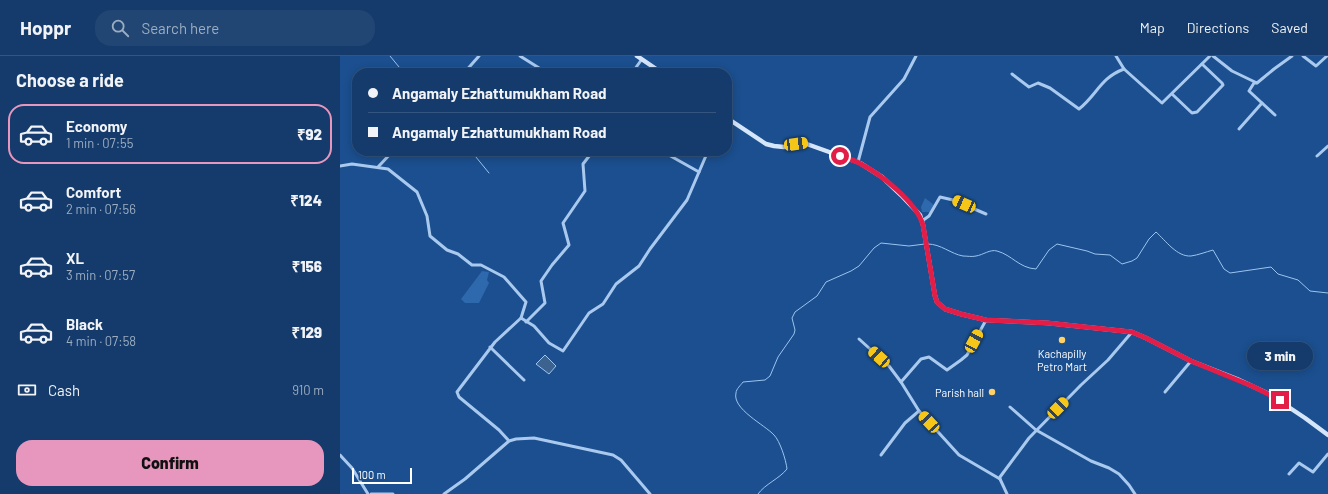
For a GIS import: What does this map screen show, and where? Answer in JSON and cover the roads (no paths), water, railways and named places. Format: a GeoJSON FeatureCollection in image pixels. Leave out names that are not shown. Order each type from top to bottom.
{"type":"FeatureCollection","features":[{"type":"Feature","properties":{"kind":"street"},"geometry":{"type":"LineString","coordinates":[[468,68],[479,56]]}},
{"type":"Feature","properties":{"kind":"street"},"geometry":{"type":"LineString","coordinates":[[520,56],[539,68]]}},
{"type":"Feature","properties":{"kind":"street"},"geometry":{"type":"LineString","coordinates":[[858,162],[870,117],[904,80],[916,56]]}},
{"type":"Feature","properties":{"kind":"street"},"geometry":{"type":"LineString","coordinates":[[1116,56],[1124,69],[1159,102],[1162,103],[1211,56],[1232,71],[1257,83]]}},
{"type":"Feature","properties":{"kind":"street"},"geometry":{"type":"LineString","coordinates":[[1275,115],[1249,91],[1254,82],[1257,83],[1292,56]]}},
{"type":"Feature","properties":{"kind":"street"},"geometry":{"type":"LineString","coordinates":[[1303,56],[1316,66],[1328,56]]}},
{"type":"Feature","properties":{"kind":"street"},"geometry":{"type":"LineString","coordinates":[[635,68],[640,58],[655,68]]}},
{"type":"Feature","properties":{"kind":"street"},"geometry":{"type":"LineString","coordinates":[[1172,94],[1192,113],[1197,112],[1223,85],[1202,64]]}},
{"type":"Feature","properties":{"kind":"street"},"geometry":{"type":"LineString","coordinates":[[1012,74],[1029,87],[1038,83],[1050,88],[1079,109],[1084,106],[1107,78],[1124,69]]}},
{"type":"Feature","properties":{"kind":"street"},"geometry":{"type":"LineString","coordinates":[[1238,129],[1262,103]]}},
{"type":"Feature","properties":{"kind":"street"},"geometry":{"type":"LineString","coordinates":[[732,121],[766,144],[784,146],[804,143],[858,162],[886,180],[915,209],[922,221],[937,302],[945,309],[986,320],[1048,323],[1132,332],[1191,361],[1237,379],[1269,394],[1328,435]]}},
{"type":"Feature","properties":{"kind":"street"},"geometry":{"type":"LineString","coordinates":[[1317,156],[1328,146]]}},
{"type":"Feature","properties":{"kind":"street"},"geometry":{"type":"LineString","coordinates":[[378,168],[389,156]]}},
{"type":"Feature","properties":{"kind":"street"},"geometry":{"type":"LineString","coordinates":[[526,322],[545,302],[541,281],[569,244],[563,223],[586,191],[583,164],[589,156]]}},
{"type":"Feature","properties":{"kind":"street"},"geometry":{"type":"LineString","coordinates":[[671,156],[699,172]]}},
{"type":"Feature","properties":{"kind":"street"},"geometry":{"type":"LineString","coordinates":[[521,318],[534,326],[549,343],[564,350],[589,313],[603,304],[616,284],[639,266],[687,200],[706,156]]}},
{"type":"Feature","properties":{"kind":"street"},"geometry":{"type":"LineString","coordinates":[[340,166],[352,164],[388,169],[417,192],[427,216],[430,236],[447,250],[458,254],[472,265],[481,265],[504,277],[526,302],[521,318],[499,337],[458,392],[458,395],[499,430],[509,442]]}},
{"type":"Feature","properties":{"kind":"street"},"geometry":{"type":"LineString","coordinates":[[922,221],[929,216],[940,197],[953,200],[986,214]]}},
{"type":"Feature","properties":{"kind":"street"},"geometry":{"type":"LineString","coordinates":[[901,382],[921,359],[928,357],[947,370],[961,360],[966,355],[986,320]]}},
{"type":"Feature","properties":{"kind":"street"},"geometry":{"type":"LineString","coordinates":[[1000,479],[1002,474],[1036,430],[1108,360],[1132,332]]}},
{"type":"Feature","properties":{"kind":"street"},"geometry":{"type":"LineString","coordinates":[[859,339],[889,366],[919,411],[959,455],[1000,479],[1007,494]]}},
{"type":"Feature","properties":{"kind":"street"},"geometry":{"type":"LineString","coordinates":[[490,348],[524,380]]}},
{"type":"Feature","properties":{"kind":"street"},"geometry":{"type":"LineString","coordinates":[[1165,392],[1191,361]]}},
{"type":"Feature","properties":{"kind":"street"},"geometry":{"type":"LineString","coordinates":[[1010,407],[1036,430],[1091,461],[1114,471],[1129,485],[1135,494]]}},
{"type":"Feature","properties":{"kind":"street"},"geometry":{"type":"LineString","coordinates":[[880,455],[905,423],[919,411]]}},
{"type":"Feature","properties":{"kind":"street"},"geometry":{"type":"LineString","coordinates":[[444,494],[465,479],[509,442],[516,439],[534,438],[613,454],[622,460],[650,494]]}},
{"type":"Feature","properties":{"kind":"street"},"geometry":{"type":"LineString","coordinates":[[340,454],[370,494],[393,494]]}},
{"type":"Feature","properties":{"kind":"street"},"geometry":{"type":"LineString","coordinates":[[1289,474],[1299,463],[1313,472],[1328,454]]}},
{"type":"Feature","properties":{"kind":"waterway"},"geometry":{"type":"LineString","coordinates":[[390,56],[400,68]]}},
{"type":"Feature","properties":{"kind":"waterway"},"geometry":{"type":"LineString","coordinates":[[475,156],[489,173]]}},
{"type":"Feature","properties":{"kind":"waterway"},"geometry":{"type":"LineString","coordinates":[[928,244],[933,244],[963,256],[974,256],[997,251],[1007,255],[1020,264],[1036,269],[1049,250],[1057,244],[1095,254],[1110,255],[1122,264],[1132,261],[1137,258],[1149,239],[1156,232],[1172,248],[1186,256],[1194,256],[1213,250],[1224,269],[1230,273],[1271,267],[1278,274],[1298,280],[1310,291],[1328,293]]}},
{"type":"Feature","properties":{"kind":"waterway"},"geometry":{"type":"LineString","coordinates":[[758,494],[764,487],[784,473],[787,469],[782,451],[774,435],[744,411],[739,405],[736,399],[736,392],[738,389],[743,382],[765,380],[770,376],[778,357],[794,334],[795,330],[792,318],[795,312],[817,296],[826,282],[859,266],[874,248],[881,243],[909,246],[925,244]]}},
{"type":"Feature","properties":{"kind":"place","name":"Kachapilly Petro Mart"},"geometry":{"type":"Point","coordinates":[1062,340]}},
{"type":"Feature","properties":{"kind":"place","name":"Parish hall"},"geometry":{"type":"Point","coordinates":[992,392]}}]}
